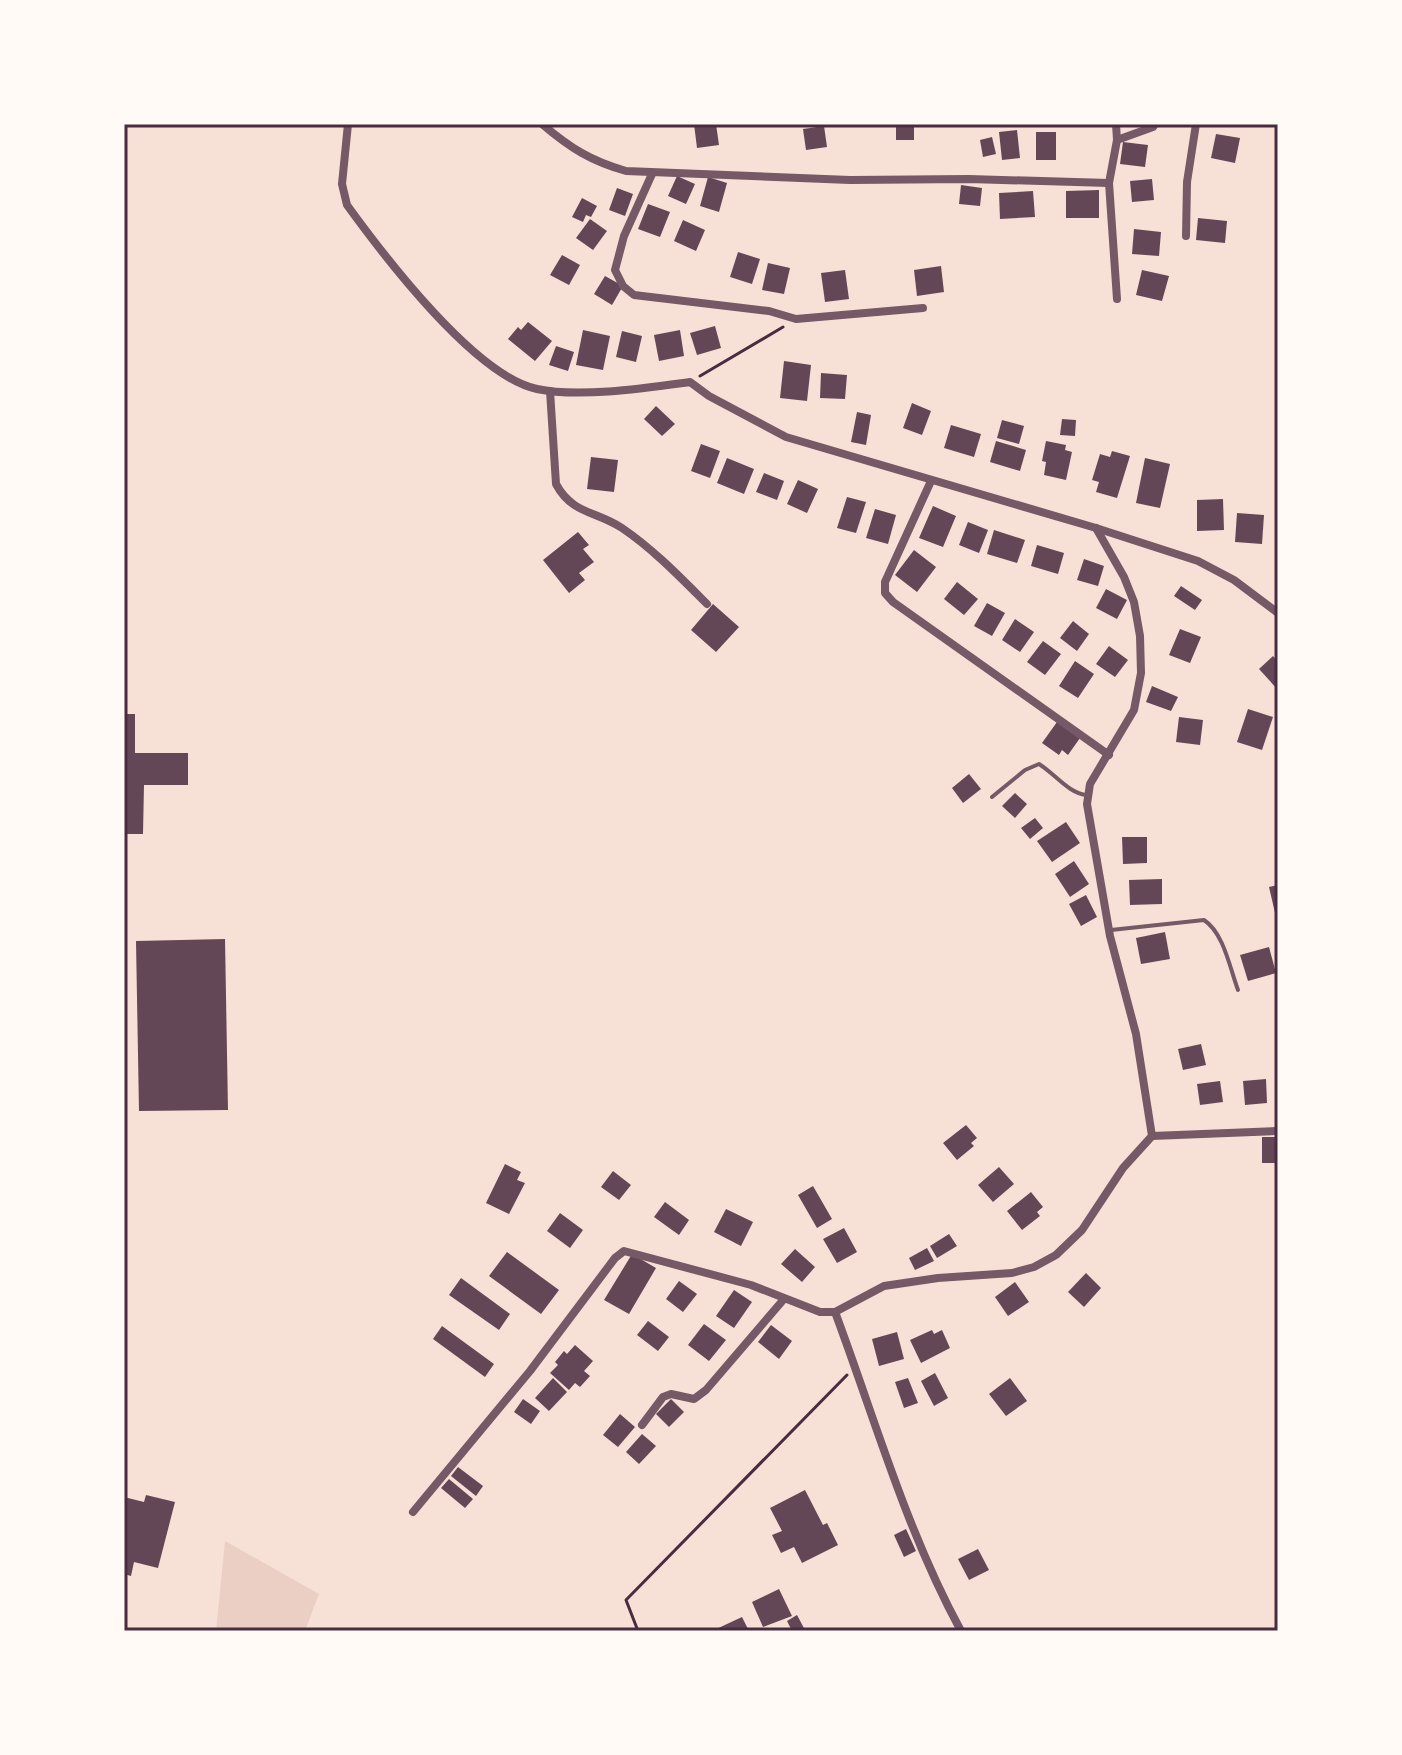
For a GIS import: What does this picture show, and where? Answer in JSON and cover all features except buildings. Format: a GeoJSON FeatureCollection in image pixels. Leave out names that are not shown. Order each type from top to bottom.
{"type":"FeatureCollection","features":[{"type":"Feature","properties":{"kind":"street"},"geometry":{"type":"LineString","coordinates":[[348,124],[342,184],[347,205],[460,341],[516,381],[534,389],[550,391],[652,387],[690,382],[709,396],[786,437],[1198,561],[1234,580],[1278,613]]}},
{"type":"Feature","properties":{"kind":"street"},"geometry":{"type":"LineString","coordinates":[[542,124],[564,143],[596,163],[652,174],[1109,183]]}},
{"type":"Feature","properties":{"kind":"street"},"geometry":{"type":"LineString","coordinates":[[1116,124],[1117,140],[1109,183],[1117,299]]}},
{"type":"Feature","properties":{"kind":"street"},"geometry":{"type":"LineString","coordinates":[[1117,140],[1155,124]]}},
{"type":"Feature","properties":{"kind":"street"},"geometry":{"type":"LineString","coordinates":[[1186,236],[1187,182],[1196,124]]}},
{"type":"Feature","properties":{"kind":"street"},"geometry":{"type":"LineString","coordinates":[[652,174],[640,195],[615,270],[623,286],[634,295],[769,311],[796,319],[923,308]]}},
{"type":"Feature","properties":{"kind":"street"},"geometry":{"type":"LineString","coordinates":[[550,391],[556,484],[562,495],[577,509],[620,527],[658,557],[707,604]]}},
{"type":"Feature","properties":{"kind":"street"},"geometry":{"type":"LineString","coordinates":[[931,481],[885,582],[885,593],[893,602],[1109,755]]}},
{"type":"Feature","properties":{"kind":"street"},"geometry":{"type":"LineString","coordinates":[[1096,528],[1124,577],[1134,602],[1140,636],[1141,673],[1134,710],[1090,784],[1087,795],[1108,930],[1136,1034],[1152,1136]]}},
{"type":"Feature","properties":{"kind":"street"},"geometry":{"type":"LineString","coordinates":[[413,1512],[530,1371],[615,1258],[624,1251],[751,1285],[820,1312],[835,1312],[884,1286],[938,1278],[1012,1273],[1034,1267],[1056,1255],[1082,1230],[1123,1168],[1152,1136],[1278,1131]]}},
{"type":"Feature","properties":{"kind":"street"},"geometry":{"type":"LineString","coordinates":[[642,1425],[663,1397],[671,1394],[694,1399],[706,1390],[784,1299]]}},
{"type":"Feature","properties":{"kind":"street"},"geometry":{"type":"LineString","coordinates":[[835,1312],[918,1539],[961,1631]]}},
{"type":"Feature","properties":{"kind":"lane"},"geometry":{"type":"LineString","coordinates":[[992,797],[1025,770],[1039,764],[1080,795],[1087,795]]}},
{"type":"Feature","properties":{"kind":"lane"},"geometry":{"type":"LineString","coordinates":[[1108,930],[1204,920],[1211,925],[1220,941],[1238,990]]}},
{"type":"Feature","properties":{"kind":"path"},"geometry":{"type":"LineString","coordinates":[[690,382],[796,319]]}},
{"type":"Feature","properties":{"kind":"path"},"geometry":{"type":"LineString","coordinates":[[638,1631],[626,1600],[855,1366]]}},
{"type":"Feature","properties":{"kind":"shaded area"},"geometry":{"type":"Polygon","coordinates":[[[225,1541],[319,1594],[305,1631],[216,1631],[225,1541]]]}}]}
